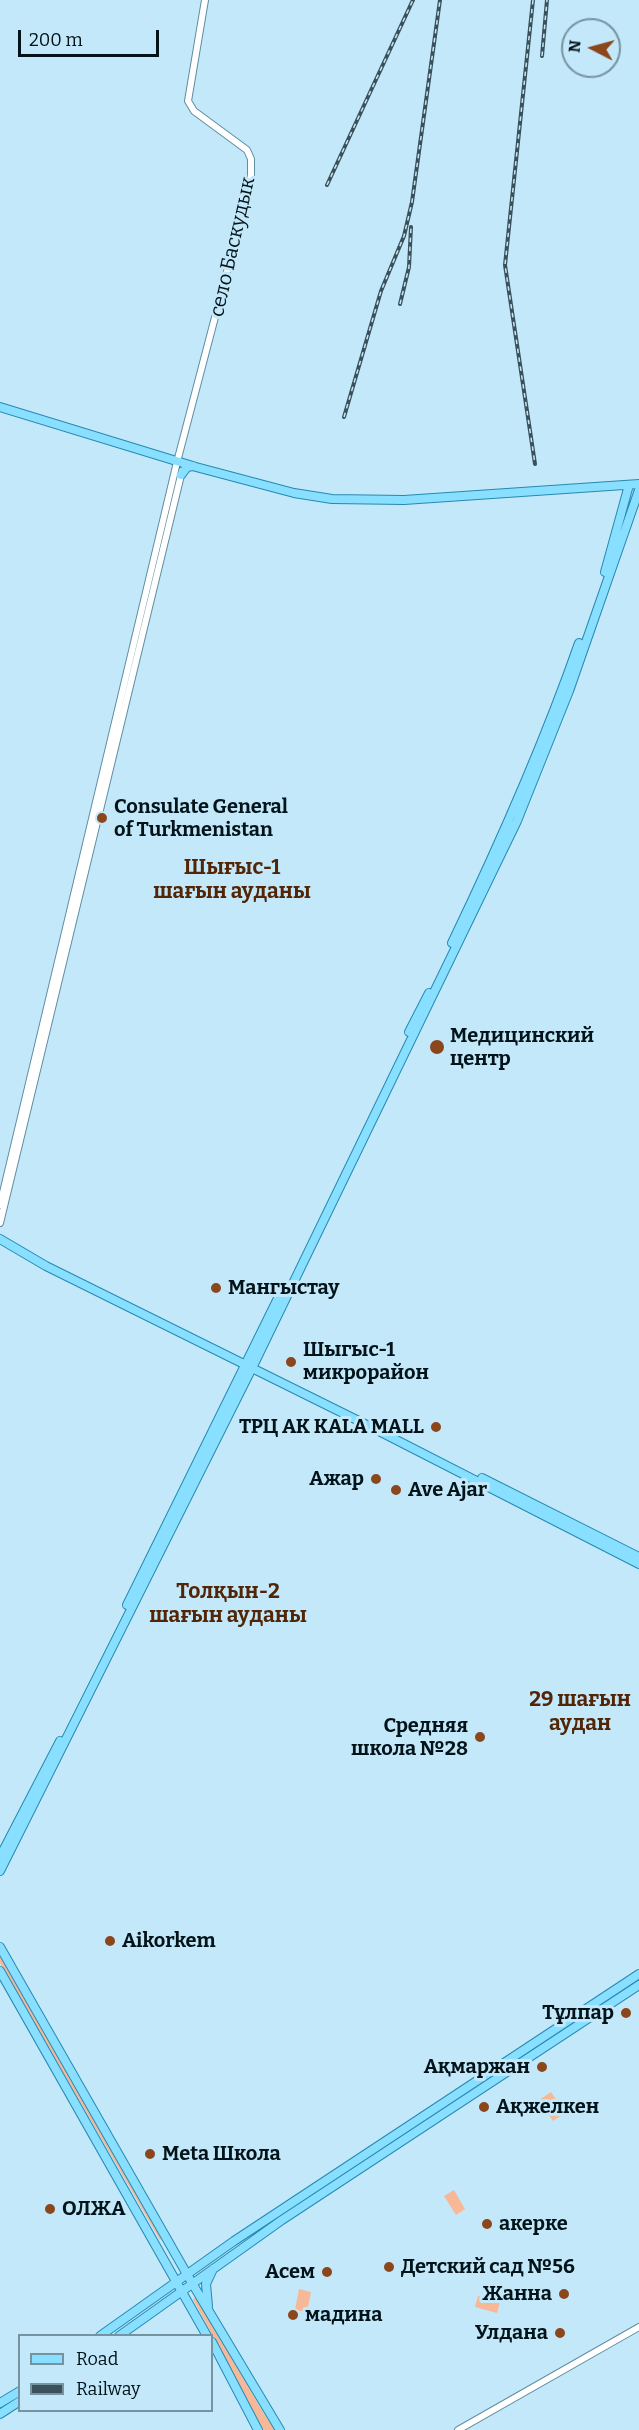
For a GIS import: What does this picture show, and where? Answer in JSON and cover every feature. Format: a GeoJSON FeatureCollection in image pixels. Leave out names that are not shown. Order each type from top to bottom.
{"type":"FeatureCollection","features":[{"type":"Feature","properties":{"kind":"main road"},"geometry":{"type":"LineString","coordinates":[[0,407],[180,466],[294,493],[341,499],[404,500],[639,484]]}},
{"type":"Feature","properties":{"kind":"main road"},"geometry":{"type":"LineString","coordinates":[[421,1015],[511,817],[556,709],[603,577],[629,485]]}},
{"type":"Feature","properties":{"kind":"main road"},"geometry":{"type":"LineString","coordinates":[[0,1870],[533,783],[569,691],[639,490]]}},
{"type":"Feature","properties":{"kind":"main road"},"geometry":{"type":"LineString","coordinates":[[0,1234],[34,1254],[249,1365]]}},
{"type":"Feature","properties":{"kind":"main road"},"geometry":{"type":"LineString","coordinates":[[0,1239],[46,1266],[572,1527],[639,1564]]}},
{"type":"Feature","properties":{"kind":"main road"},"geometry":{"type":"LineString","coordinates":[[572,1527],[639,1557]]}},
{"type":"Feature","properties":{"kind":"main road"},"geometry":{"type":"LineString","coordinates":[[0,1857],[134,1598]]}},
{"type":"Feature","properties":{"kind":"main road"},"geometry":{"type":"LineString","coordinates":[[0,1947],[189,2279],[280,2430]]}},
{"type":"Feature","properties":{"kind":"main road"},"geometry":{"type":"LineString","coordinates":[[0,1971],[206,2334]]}},
{"type":"Feature","properties":{"kind":"main road"},"geometry":{"type":"LineString","coordinates":[[121,2334],[189,2279],[639,1974]]}},
{"type":"Feature","properties":{"kind":"main road"},"geometry":{"type":"LineString","coordinates":[[189,2279],[214,2267],[639,1985]]}},
{"type":"Feature","properties":{"kind":"main road"},"geometry":{"type":"LineString","coordinates":[[162,2292],[166,2281],[164,2261]]}},
{"type":"Feature","properties":{"kind":"main road"},"geometry":{"type":"LineString","coordinates":[[210,2312],[206,2284],[214,2267]]}},
{"type":"Feature","properties":{"kind":"main road"},"geometry":{"type":"LineString","coordinates":[[103,2334],[162,2292],[179,2287]]}},
{"type":"Feature","properties":{"kind":"main road"},"geometry":{"type":"LineString","coordinates":[[213,2344],[258,2430]]}},
{"type":"Feature","properties":{"kind":"main road"},"geometry":{"type":"LineString","coordinates":[[0,2403],[18,2392]]}},
{"type":"Feature","properties":{"kind":"main road"},"geometry":{"type":"LineString","coordinates":[[0,2414],[18,2402]]}},
{"type":"Feature","properties":{"kind":"street","name":"село Баскудык"},"geometry":{"type":"LineString","coordinates":[[180,466],[182,449],[252,171],[251,159],[246,150],[194,111],[188,100],[205,0]]}},
{"type":"Feature","properties":{"kind":"street"},"geometry":{"type":"LineString","coordinates":[[0,1205],[180,466]]}},
{"type":"Feature","properties":{"kind":"street"},"geometry":{"type":"LineString","coordinates":[[0,1223],[180,466]]}},
{"type":"Feature","properties":{"kind":"street"},"geometry":{"type":"LineString","coordinates":[[458,2430],[639,2327]]}},
{"type":"Feature","properties":{"kind":"shaded area"},"geometry":{"type":"Polygon","coordinates":[[[0,1954],[162,2237],[160,2240],[0,1963],[0,1954]]]}},
{"type":"Feature","properties":{"kind":"shaded area"},"geometry":{"type":"Polygon","coordinates":[[[551,2092],[565,2113],[553,2121],[539,2100],[551,2092]]]}},
{"type":"Feature","properties":{"kind":"shaded area"},"geometry":{"type":"Polygon","coordinates":[[[454,2190],[465,2209],[456,2215],[444,2196],[454,2190]]]}},
{"type":"Feature","properties":{"kind":"shaded area"},"geometry":{"type":"Polygon","coordinates":[[[299,2289],[311,2292],[307,2312],[295,2310],[299,2289]]]}},
{"type":"Feature","properties":{"kind":"shaded area"},"geometry":{"type":"Polygon","coordinates":[[[478,2296],[500,2302],[497,2313],[475,2307],[478,2296]]]}},
{"type":"Feature","properties":{"kind":"shaded area"},"geometry":{"type":"Polygon","coordinates":[[[196,2297],[275,2430],[263,2430],[193,2299],[196,2297]]]}},
{"type":"Feature","properties":{"kind":"railway"},"geometry":{"type":"LineString","coordinates":[[327,185],[413,0]]}},
{"type":"Feature","properties":{"kind":"railway"},"geometry":{"type":"LineString","coordinates":[[344,417],[381,291],[404,236],[412,202],[440,0]]}},
{"type":"Feature","properties":{"kind":"railway"},"geometry":{"type":"LineString","coordinates":[[533,0],[505,265],[535,464]]}},
{"type":"Feature","properties":{"kind":"railway"},"geometry":{"type":"LineString","coordinates":[[542,56],[547,0]]}},
{"type":"Feature","properties":{"kind":"railway"},"geometry":{"type":"LineString","coordinates":[[400,304],[409,267],[411,227]]}},
{"type":"Feature","properties":{"kind":"place","name":"Consulate General of Turkmenistan"},"geometry":{"type":"Point","coordinates":[102,818]}},
{"type":"Feature","properties":{"kind":"place","name":"Медицинский центр"},"geometry":{"type":"Point","coordinates":[437,1047]}},
{"type":"Feature","properties":{"kind":"place","name":"Мангыстау"},"geometry":{"type":"Point","coordinates":[216,1288]}},
{"type":"Feature","properties":{"kind":"place","name":"Шыгыс-1 микрорайон"},"geometry":{"type":"Point","coordinates":[291,1362]}},
{"type":"Feature","properties":{"kind":"place","name":"ТРЦ AK KALA MALL"},"geometry":{"type":"Point","coordinates":[436,1427]}},
{"type":"Feature","properties":{"kind":"place","name":"Ажар"},"geometry":{"type":"Point","coordinates":[376,1479]}},
{"type":"Feature","properties":{"kind":"place","name":"Ave Ajar"},"geometry":{"type":"Point","coordinates":[396,1490]}},
{"type":"Feature","properties":{"kind":"place","name":"Средняя школа №28"},"geometry":{"type":"Point","coordinates":[480,1737]}},
{"type":"Feature","properties":{"kind":"place","name":"Aikorkem"},"geometry":{"type":"Point","coordinates":[110,1941]}},
{"type":"Feature","properties":{"kind":"place","name":"Тұлпар"},"geometry":{"type":"Point","coordinates":[626,2013]}},
{"type":"Feature","properties":{"kind":"place","name":"Ақмаржан"},"geometry":{"type":"Point","coordinates":[542,2067]}},
{"type":"Feature","properties":{"kind":"place","name":"Ақжелкен"},"geometry":{"type":"Point","coordinates":[484,2107]}},
{"type":"Feature","properties":{"kind":"place","name":"Meta Школа"},"geometry":{"type":"Point","coordinates":[150,2154]}},
{"type":"Feature","properties":{"kind":"place","name":"ОЛЖА"},"geometry":{"type":"Point","coordinates":[50,2209]}},
{"type":"Feature","properties":{"kind":"place","name":"акерке"},"geometry":{"type":"Point","coordinates":[487,2224]}},
{"type":"Feature","properties":{"kind":"place","name":"Детский сад №56"},"geometry":{"type":"Point","coordinates":[389,2267]}},
{"type":"Feature","properties":{"kind":"place","name":"Асем"},"geometry":{"type":"Point","coordinates":[327,2272]}},
{"type":"Feature","properties":{"kind":"place","name":"Жанна"},"geometry":{"type":"Point","coordinates":[564,2294]}},
{"type":"Feature","properties":{"kind":"place","name":"мадина"},"geometry":{"type":"Point","coordinates":[293,2315]}},
{"type":"Feature","properties":{"kind":"place","name":"Улдана"},"geometry":{"type":"Point","coordinates":[560,2333]}},
{"type":"Feature","properties":{"kind":"district","name":"Шығыс-1 шағын ауданы"},"geometry":{"type":"Point","coordinates":[232,880]}},
{"type":"Feature","properties":{"kind":"district","name":"Толқын-2 шағын ауданы"},"geometry":{"type":"Point","coordinates":[228,1604]}},
{"type":"Feature","properties":{"kind":"district","name":"29 шағын аудан"},"geometry":{"type":"Point","coordinates":[580,1712]}}]}
